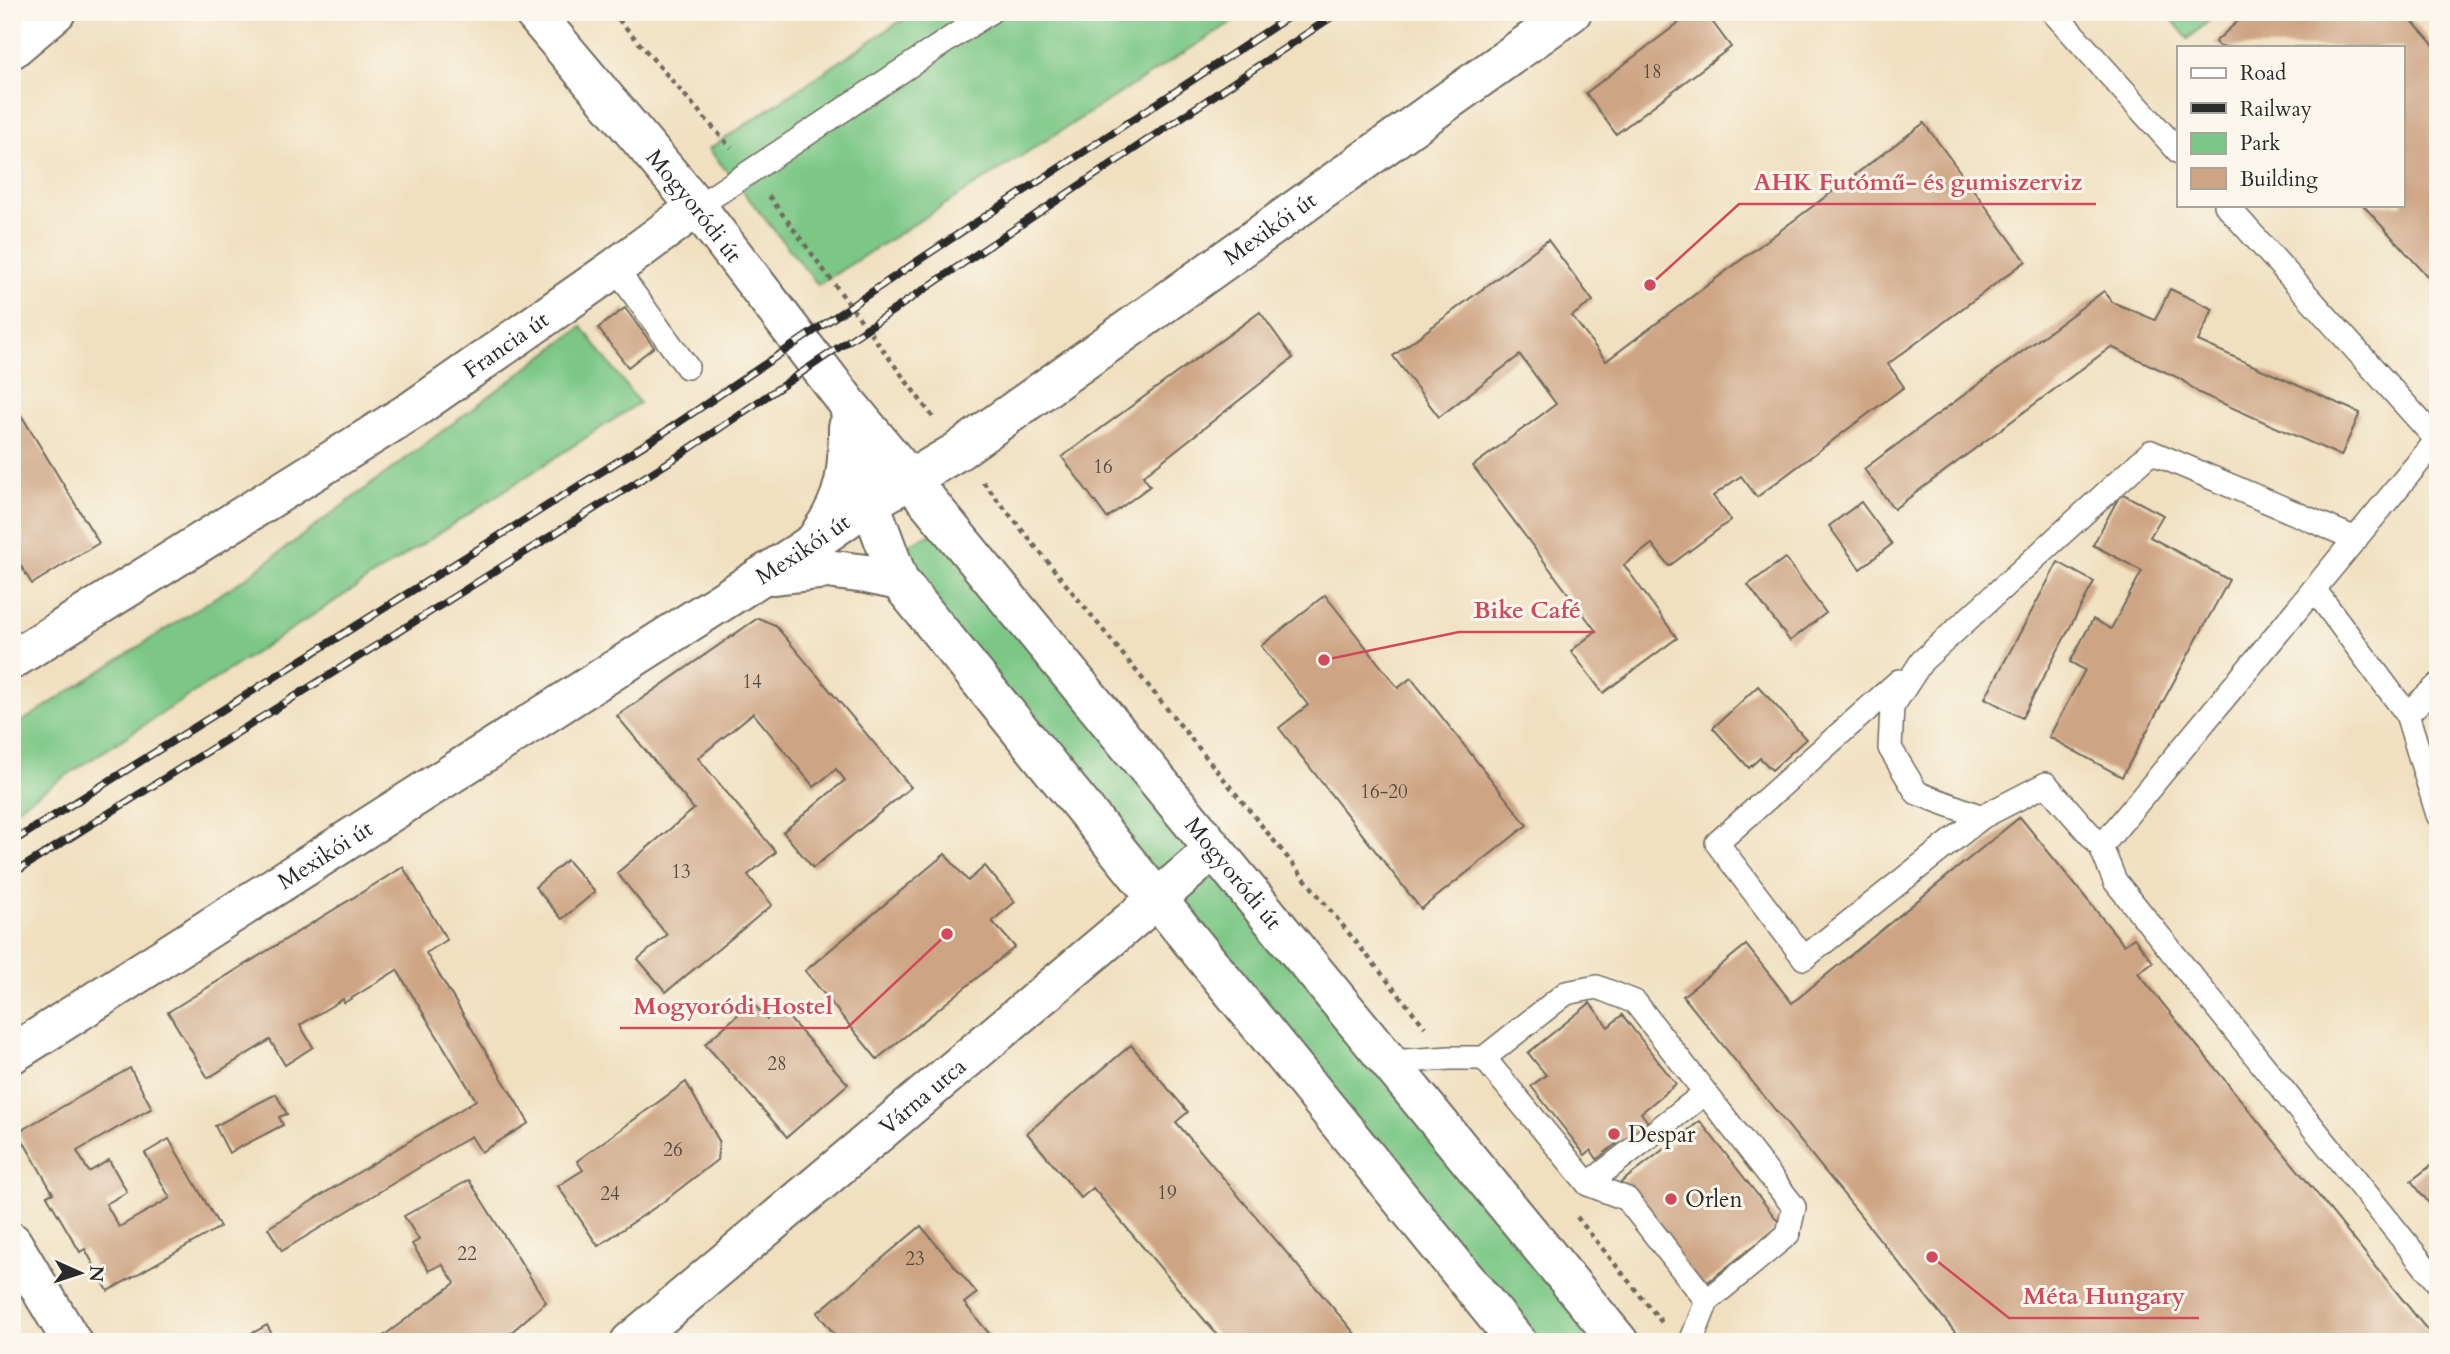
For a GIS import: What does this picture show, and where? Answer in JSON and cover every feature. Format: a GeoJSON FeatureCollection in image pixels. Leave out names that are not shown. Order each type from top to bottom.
{"type":"FeatureCollection","features":[{"type":"Feature","properties":{"kind":"street"},"geometry":{"type":"LineString","coordinates":[[12,49],[57,12]]}},
{"type":"Feature","properties":{"kind":"street","name":"Mogyoródi út"},"geometry":{"type":"LineString","coordinates":[[533,12],[697,207],[848,404],[1619,1342]]}},
{"type":"Feature","properties":{"kind":"street","name":"Mexikói út"},"geometry":{"type":"LineString","coordinates":[[12,1054],[763,576],[870,503],[958,451],[1572,12]]}},
{"type":"Feature","properties":{"kind":"street","name":"Francia út"},"geometry":{"type":"LineString","coordinates":[[12,660],[414,409],[697,207]]}},
{"type":"Feature","properties":{"kind":"street"},"geometry":{"type":"LineString","coordinates":[[814,542],[835,513],[848,469],[848,404]]}},
{"type":"Feature","properties":{"kind":"street","name":"Mogyoródi út"},"geometry":{"type":"LineString","coordinates":[[848,404],[870,503],[899,581],[1517,1342]]}},
{"type":"Feature","properties":{"kind":"street"},"geometry":{"type":"LineString","coordinates":[[763,576],[827,569],[899,581]]}},
{"type":"Feature","properties":{"kind":"street","name":"Várna utca"},"geometry":{"type":"LineString","coordinates":[[630,1342],[1213,849]]}},
{"type":"Feature","properties":{"kind":"street"},"geometry":{"type":"LineString","coordinates":[[12,1242],[72,1342]]}},
{"type":"Feature","properties":{"kind":"lane","name":"Francia út"},"geometry":{"type":"LineString","coordinates":[[697,207],[990,12]]}},
{"type":"Feature","properties":{"kind":"lane"},"geometry":{"type":"LineString","coordinates":[[2053,12],[2177,150]]}},
{"type":"Feature","properties":{"kind":"lane"},"geometry":{"type":"LineString","coordinates":[[2101,847],[2438,440],[2227,206]]}},
{"type":"Feature","properties":{"kind":"lane"},"geometry":{"type":"LineString","coordinates":[[615,268],[687,367]]}},
{"type":"Feature","properties":{"kind":"lane"},"geometry":{"type":"LineString","coordinates":[[2356,539],[2151,452],[1717,843],[1804,958],[1982,817],[2046,784],[2101,847],[2115,881],[2438,1283]]}},
{"type":"Feature","properties":{"kind":"lane"},"geometry":{"type":"LineString","coordinates":[[2314,589],[2407,714],[2438,815]]}},
{"type":"Feature","properties":{"kind":"lane"},"geometry":{"type":"LineString","coordinates":[[1922,661],[1892,707],[1890,748],[1917,793],[1982,817]]}},
{"type":"Feature","properties":{"kind":"lane"},"geometry":{"type":"LineString","coordinates":[[2407,714],[2438,685]]}},
{"type":"Feature","properties":{"kind":"lane"},"geometry":{"type":"LineString","coordinates":[[1389,1062],[1485,1058],[1566,993],[1597,987],[1635,1002],[1794,1207],[1788,1234],[1744,1262],[1707,1301],[1691,1342]]}},
{"type":"Feature","properties":{"kind":"lane"},"geometry":{"type":"LineString","coordinates":[[1485,1058],[1588,1184],[1627,1199],[1707,1301]]}},
{"type":"Feature","properties":{"kind":"lane"},"geometry":{"type":"LineString","coordinates":[[1588,1184],[1653,1146],[1705,1093]]}},
{"type":"Feature","properties":{"kind":"path"},"geometry":{"type":"LineString","coordinates":[[612,12],[750,171],[958,451],[1450,1058]]}},
{"type":"Feature","properties":{"kind":"path"},"geometry":{"type":"LineString","coordinates":[[1572,1211],[1669,1331]]}},
{"type":"Feature","properties":{"kind":"green space"},"geometry":{"type":"Polygon","coordinates":[[[914,12],[1248,12],[818,285],[709,149],[914,12]]]}},
{"type":"Feature","properties":{"kind":"green space"},"geometry":{"type":"Polygon","coordinates":[[[2166,12],[2219,12],[2188,39],[2166,12]]]}},
{"type":"Feature","properties":{"kind":"green space"},"geometry":{"type":"Polygon","coordinates":[[[582,327],[639,403],[12,811],[12,728],[247,577],[582,327]]]}},
{"type":"Feature","properties":{"kind":"green space"},"geometry":{"type":"Polygon","coordinates":[[[949,526],[1619,1342],[1517,1342],[899,581],[907,545],[949,526]]]}},
{"type":"Feature","properties":{"kind":"building"},"geometry":{"type":"Polygon","coordinates":[[[1693,12],[1705,12],[1731,47],[1616,134],[1586,93],[1693,12]]]}},
{"type":"Feature","properties":{"kind":"building"},"geometry":{"type":"Polygon","coordinates":[[[2248,12],[2404,12],[2438,50],[2438,288],[2364,206],[2404,206],[2404,46],[2219,46],[2215,42],[2248,12]]]}},
{"type":"Feature","properties":{"kind":"building"},"geometry":{"type":"Polygon","coordinates":[[[1924,123],[2026,261],[1888,364],[1904,387],[1757,497],[1741,476],[1713,496],[1731,520],[1669,566],[1652,544],[1624,565],[1677,638],[1603,693],[1571,651],[1596,631],[1473,466],[1556,404],[1520,355],[1439,417],[1393,356],[1548,240],[1593,301],[1572,316],[1606,361],[1924,123]]]}},
{"type":"Feature","properties":{"kind":"building"},"geometry":{"type":"Polygon","coordinates":[[[2170,289],[2213,309],[2198,341],[2360,413],[2341,456],[2199,393],[2181,379],[2111,347],[1894,509],[1864,469],[2104,291],[2112,302],[2155,320],[2170,289]]]}},
{"type":"Feature","properties":{"kind":"building"},"geometry":{"type":"Polygon","coordinates":[[[625,308],[654,347],[628,367],[598,328],[625,308]]]}},
{"type":"Feature","properties":{"kind":"building"},"geometry":{"type":"Polygon","coordinates":[[[1260,312],[1293,358],[1143,476],[1150,486],[1107,518],[1062,457],[1260,312]]]}},
{"type":"Feature","properties":{"kind":"building"},"geometry":{"type":"Polygon","coordinates":[[[12,400],[99,543],[32,584],[14,555],[12,556],[12,400]]]}},
{"type":"Feature","properties":{"kind":"building"},"geometry":{"type":"Polygon","coordinates":[[[2121,493],[2163,515],[2150,537],[2229,580],[2122,777],[2049,737],[2085,670],[2070,662],[2093,619],[2111,629],[2142,571],[2093,545],[2121,493]]]}},
{"type":"Feature","properties":{"kind":"building"},"geometry":{"type":"Polygon","coordinates":[[[1861,502],[1892,544],[1860,569],[1829,526],[1861,502]]]}},
{"type":"Feature","properties":{"kind":"building"},"geometry":{"type":"Polygon","coordinates":[[[1785,558],[1826,613],[1790,641],[1748,585],[1785,558]]]}},
{"type":"Feature","properties":{"kind":"building"},"geometry":{"type":"Polygon","coordinates":[[[2058,562],[2094,582],[2022,718],[1985,698],[2058,562]]]}},
{"type":"Feature","properties":{"kind":"building"},"geometry":{"type":"Polygon","coordinates":[[[1325,595],[1398,688],[1411,678],[1527,825],[1421,909],[1279,728],[1308,705],[1261,646],[1325,595]]]}},
{"type":"Feature","properties":{"kind":"building"},"geometry":{"type":"Polygon","coordinates":[[[758,618],[775,625],[911,787],[813,868],[783,832],[845,780],[836,769],[814,787],[753,713],[698,758],[776,852],[748,875],[772,905],[666,992],[638,959],[667,935],[617,873],[694,809],[617,716],[758,618]]]}},
{"type":"Feature","properties":{"kind":"building"},"geometry":{"type":"Polygon","coordinates":[[[1758,686],[1806,739],[1772,770],[1760,758],[1749,768],[1713,728],[1758,686]]]}},
{"type":"Feature","properties":{"kind":"building"},"geometry":{"type":"Polygon","coordinates":[[[12,707],[21,720],[12,726],[12,707]]]}},
{"type":"Feature","properties":{"kind":"building"},"geometry":{"type":"Polygon","coordinates":[[[2020,817],[2124,945],[2134,938],[2153,962],[2138,973],[2437,1342],[1963,1342],[1683,996],[1746,945],[1792,1003],[2020,817]]]}},
{"type":"Feature","properties":{"kind":"building"},"geometry":{"type":"Polygon","coordinates":[[[945,854],[968,881],[985,866],[1015,902],[992,921],[1015,947],[877,1059],[805,971],[945,854]]]}},
{"type":"Feature","properties":{"kind":"building"},"geometry":{"type":"Polygon","coordinates":[[[567,860],[595,892],[562,919],[535,887],[567,860]]]}},
{"type":"Feature","properties":{"kind":"building"},"geometry":{"type":"Polygon","coordinates":[[[403,867],[447,940],[426,953],[529,1123],[481,1152],[471,1136],[282,1251],[268,1228],[476,1100],[397,970],[344,1003],[343,999],[300,1025],[313,1047],[285,1065],[270,1040],[208,1078],[168,1012],[403,867]]]}},
{"type":"Feature","properties":{"kind":"building"},"geometry":{"type":"Polygon","coordinates":[[[752,1002],[767,1019],[780,1008],[848,1084],[787,1137],[705,1044],[752,1002]]]}},
{"type":"Feature","properties":{"kind":"building"},"geometry":{"type":"Polygon","coordinates":[[[1590,1003],[1608,1027],[1622,1015],[1676,1084],[1641,1113],[1651,1126],[1621,1149],[1616,1144],[1597,1159],[1591,1150],[1585,1155],[1531,1086],[1546,1075],[1528,1053],[1590,1003]]]}},
{"type":"Feature","properties":{"kind":"building"},"geometry":{"type":"Polygon","coordinates":[[[1131,1045],[1188,1112],[1176,1122],[1362,1342],[1223,1342],[1093,1188],[1081,1198],[1027,1133],[1131,1045]]]}},
{"type":"Feature","properties":{"kind":"building"},"geometry":{"type":"Polygon","coordinates":[[[130,1068],[152,1108],[77,1151],[89,1172],[109,1160],[127,1192],[106,1204],[119,1227],[170,1198],[145,1153],[169,1139],[220,1227],[108,1291],[85,1249],[80,1252],[47,1196],[53,1193],[18,1132],[130,1068]]]}},
{"type":"Feature","properties":{"kind":"building"},"geometry":{"type":"Polygon","coordinates":[[[686,1082],[719,1141],[717,1160],[663,1202],[598,1246],[558,1186],[583,1170],[577,1161],[686,1082]]]}},
{"type":"Feature","properties":{"kind":"building"},"geometry":{"type":"Polygon","coordinates":[[[276,1094],[287,1114],[279,1117],[283,1125],[229,1153],[215,1126],[276,1094]]]}},
{"type":"Feature","properties":{"kind":"building"},"geometry":{"type":"Polygon","coordinates":[[[1700,1121],[1781,1225],[1700,1288],[1619,1184],[1700,1121]]]}},
{"type":"Feature","properties":{"kind":"building"},"geometry":{"type":"Polygon","coordinates":[[[2438,1160],[2438,1214],[2411,1181],[2438,1160]]]}},
{"type":"Feature","properties":{"kind":"building"},"geometry":{"type":"Polygon","coordinates":[[[469,1180],[546,1302],[500,1342],[375,1342],[455,1283],[442,1264],[429,1271],[412,1244],[419,1240],[404,1216],[469,1180]]]}},
{"type":"Feature","properties":{"kind":"building"},"geometry":{"type":"Polygon","coordinates":[[[921,1226],[977,1293],[964,1303],[996,1342],[841,1342],[817,1313],[921,1226]]]}},
{"type":"Feature","properties":{"kind":"building"},"geometry":{"type":"Polygon","coordinates":[[[267,1325],[276,1342],[236,1342],[267,1325]]]}},
{"type":"Feature","properties":{"kind":"railway"},"geometry":{"type":"LineString","coordinates":[[12,842],[663,433],[925,256],[1296,12]]}},
{"type":"Feature","properties":{"kind":"railway"},"geometry":{"type":"LineString","coordinates":[[12,874],[680,455],[1339,12]]}},
{"type":"Feature","properties":{"kind":"place","name":"AHK Futómű- és gumiszerviz"},"geometry":{"type":"Point","coordinates":[1650,285]}},
{"type":"Feature","properties":{"kind":"place","name":"Bike Café"},"geometry":{"type":"Point","coordinates":[1324,660]}},
{"type":"Feature","properties":{"kind":"place","name":"Mogyoródi Hostel"},"geometry":{"type":"Point","coordinates":[947,934]}},
{"type":"Feature","properties":{"kind":"place","name":"Despar"},"geometry":{"type":"Point","coordinates":[1614,1134]}},
{"type":"Feature","properties":{"kind":"place","name":"Orlen"},"geometry":{"type":"Point","coordinates":[1671,1199]}},
{"type":"Feature","properties":{"kind":"place","name":"Méta Hungary"},"geometry":{"type":"Point","coordinates":[1932,1257]}}]}
